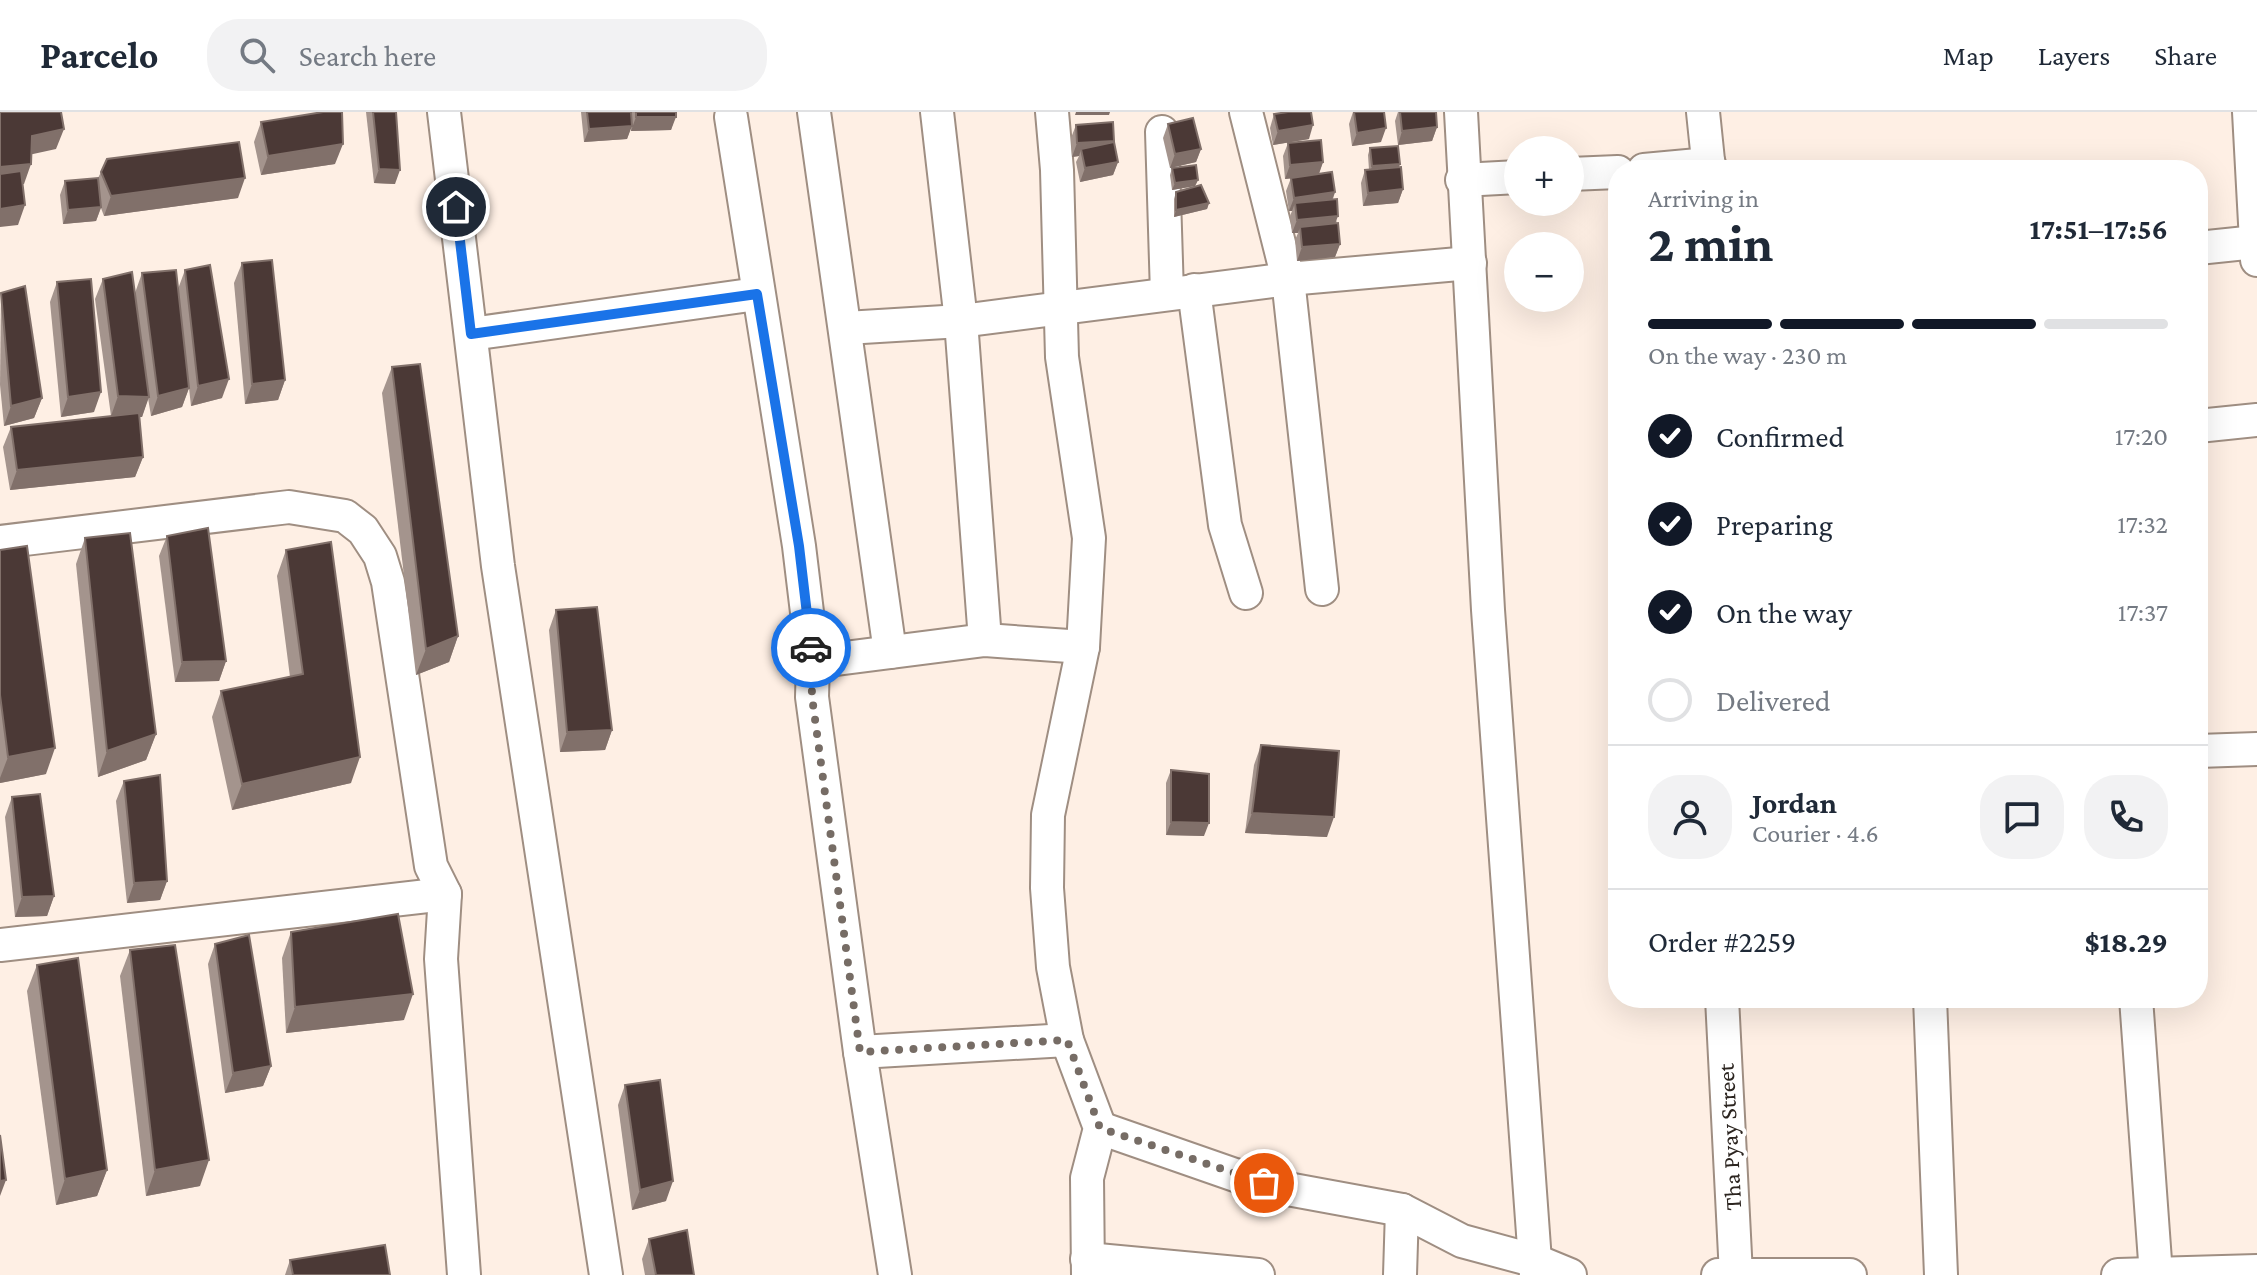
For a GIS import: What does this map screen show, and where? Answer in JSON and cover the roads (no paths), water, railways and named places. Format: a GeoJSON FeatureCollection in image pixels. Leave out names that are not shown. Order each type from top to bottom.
{"type":"FeatureCollection","features":[{"type":"Feature","properties":{"kind":"street"},"geometry":{"type":"LineString","coordinates":[[444,112],[498,566],[606,1275]]}},
{"type":"Feature","properties":{"kind":"street"},"geometry":{"type":"LineString","coordinates":[[814,112],[890,652]]}},
{"type":"Feature","properties":{"kind":"street"},"geometry":{"type":"LineString","coordinates":[[937,112],[961,321],[985,640]]}},
{"type":"Feature","properties":{"kind":"street"},"geometry":{"type":"LineString","coordinates":[[1052,112],[1059,232],[1058,307],[1089,538],[1083,647],[1048,815],[1047,888],[1053,967],[1067,1040],[1100,1128],[1087,1178],[1087,1267],[1258,1275]]}},
{"type":"Feature","properties":{"kind":"street"},"geometry":{"type":"LineString","coordinates":[[1246,112],[1288,279],[1322,589]]}},
{"type":"Feature","properties":{"kind":"street"},"geometry":{"type":"LineString","coordinates":[[1461,112],[1462,180],[1470,263],[1488,610],[1536,1268]]}},
{"type":"Feature","properties":{"kind":"street"},"geometry":{"type":"LineString","coordinates":[[2249,112],[2257,260]]}},
{"type":"Feature","properties":{"kind":"street"},"geometry":{"type":"LineString","coordinates":[[1709,160],[1710,113]]}},
{"type":"Feature","properties":{"kind":"street"},"geometry":{"type":"LineString","coordinates":[[731,117],[799,546],[813,662],[812,697],[860,1052],[895,1275]]}},
{"type":"Feature","properties":{"kind":"street"},"geometry":{"type":"LineString","coordinates":[[1162,132],[1181,292],[1225,525],[1246,593]]}},
{"type":"Feature","properties":{"kind":"street"},"geometry":{"type":"LineString","coordinates":[[1584,173],[1608,172]]}},
{"type":"Feature","properties":{"kind":"street"},"geometry":{"type":"LineString","coordinates":[[1462,180],[1504,178]]}},
{"type":"Feature","properties":{"kind":"street"},"geometry":{"type":"LineString","coordinates":[[2208,247],[2256,242]]}},
{"type":"Feature","properties":{"kind":"street"},"geometry":{"type":"LineString","coordinates":[[846,328],[961,321],[1288,279],[1470,263]]}},
{"type":"Feature","properties":{"kind":"street"},"geometry":{"type":"LineString","coordinates":[[471,334],[757,294]]}},
{"type":"Feature","properties":{"kind":"street"},"geometry":{"type":"LineString","coordinates":[[2208,425],[2257,420]]}},
{"type":"Feature","properties":{"kind":"street"},"geometry":{"type":"LineString","coordinates":[[0,542],[289,507],[345,516],[363,530],[380,556],[388,582],[431,866],[445,894],[441,959],[464,1275]]}},
{"type":"Feature","properties":{"kind":"street"},"geometry":{"type":"LineString","coordinates":[[813,662],[985,640],[1083,647]]}},
{"type":"Feature","properties":{"kind":"street"},"geometry":{"type":"LineString","coordinates":[[2208,751],[2257,749]]}},
{"type":"Feature","properties":{"kind":"street"},"geometry":{"type":"LineString","coordinates":[[0,945],[445,894]]}},
{"type":"Feature","properties":{"kind":"street","name":"Tha Pyay Street"},"geometry":{"type":"LineString","coordinates":[[1723,1008],[1736,1274]]}},
{"type":"Feature","properties":{"kind":"street"},"geometry":{"type":"LineString","coordinates":[[1930,1008],[1941,1275]]}},
{"type":"Feature","properties":{"kind":"street"},"geometry":{"type":"LineString","coordinates":[[2137,1008],[2156,1275]]}},
{"type":"Feature","properties":{"kind":"street"},"geometry":{"type":"LineString","coordinates":[[860,1052],[1067,1040]]}},
{"type":"Feature","properties":{"kind":"street"},"geometry":{"type":"LineString","coordinates":[[1100,1128],[1235,1175],[1293,1190],[1402,1210],[1462,1241],[1536,1268],[1570,1275]]}},
{"type":"Feature","properties":{"kind":"street"},"geometry":{"type":"LineString","coordinates":[[1400,1275],[1402,1210]]}},
{"type":"Feature","properties":{"kind":"street"},"geometry":{"type":"LineString","coordinates":[[2118,1275],[2257,1271]]}},
{"type":"Feature","properties":{"kind":"street"},"geometry":{"type":"LineString","coordinates":[[1718,1275],[1850,1275]]}}]}
